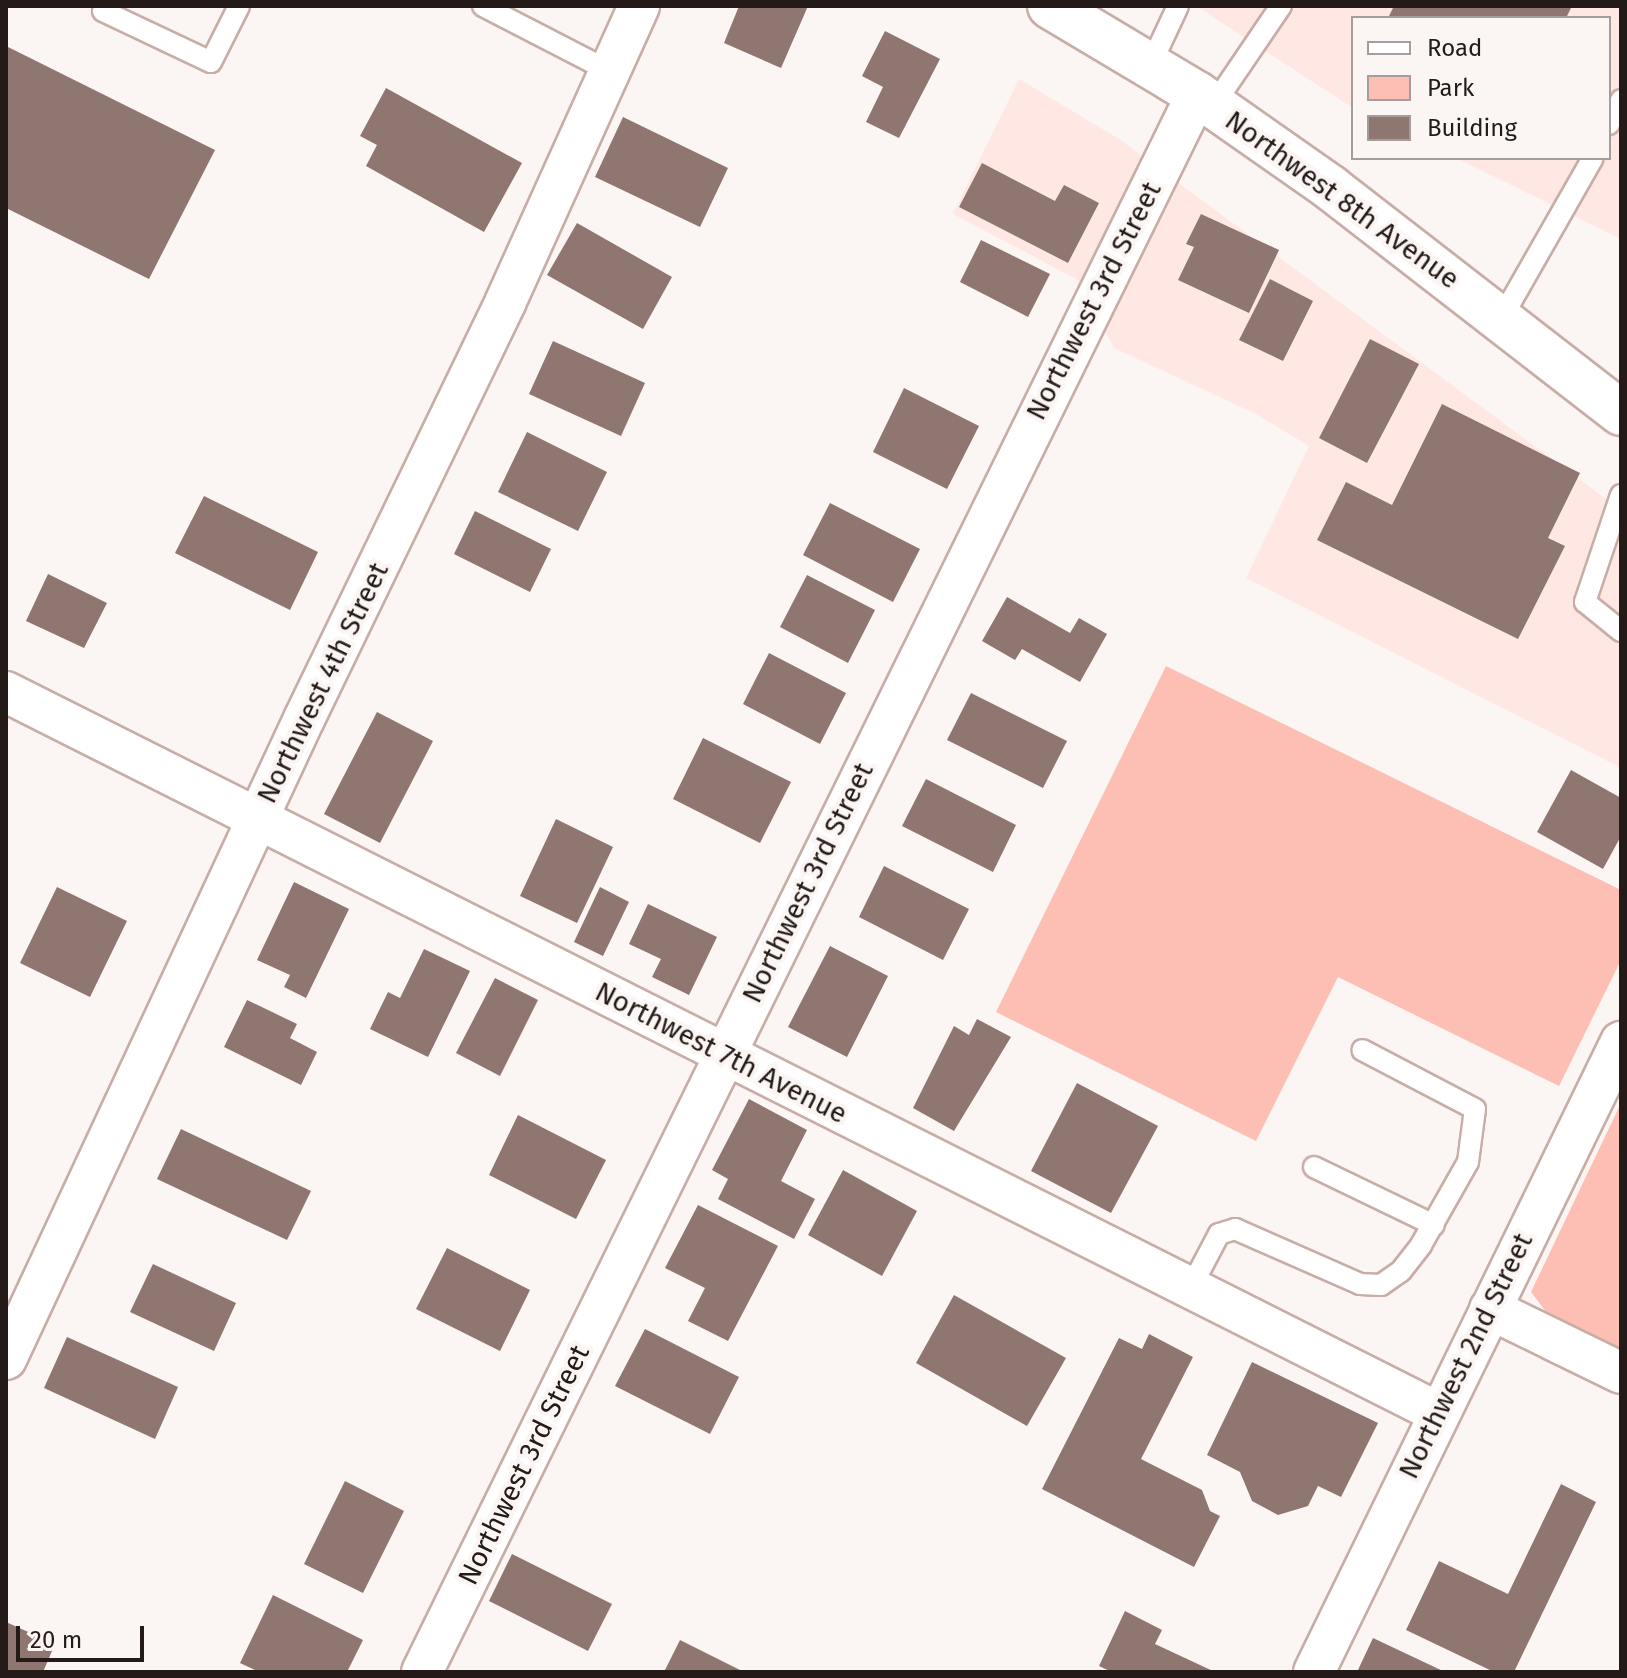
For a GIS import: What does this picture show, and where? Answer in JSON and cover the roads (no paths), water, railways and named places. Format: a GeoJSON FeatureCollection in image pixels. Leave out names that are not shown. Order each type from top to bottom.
{"type":"FeatureCollection","features":[{"type":"Feature","properties":{"kind":"main road","name":"Northwest 8th Avenue"},"geometry":{"type":"LineString","coordinates":[[1050,6],[1205,100],[1331,188],[1621,413]]}},
{"type":"Feature","properties":{"kind":"street","name":"Northwest 4th Street"},"geometry":{"type":"LineString","coordinates":[[6,1359],[20,1292],[258,817],[434,455],[639,6]]}},
{"type":"Feature","properties":{"kind":"street","name":"Northwest 3rd Street"},"geometry":{"type":"LineString","coordinates":[[422,1672],[725,1055],[1205,100]]}},
{"type":"Feature","properties":{"kind":"street","name":"Northwest 7th Avenue"},"geometry":{"type":"LineString","coordinates":[[6,692],[1437,1412]]}},
{"type":"Feature","properties":{"kind":"street","name":"Northwest 2nd Street"},"geometry":{"type":"LineString","coordinates":[[1314,1672],[1437,1412],[1621,1042]]}},
{"type":"Feature","properties":{"kind":"street"},"geometry":{"type":"LineString","coordinates":[[1490,1309],[1621,1373]]}},
{"type":"Feature","properties":{"kind":"lane"},"geometry":{"type":"LineString","coordinates":[[103,11],[211,62],[239,6]]}},
{"type":"Feature","properties":{"kind":"lane"},"geometry":{"type":"LineString","coordinates":[[483,6],[609,71]]}},
{"type":"Feature","properties":{"kind":"lane"},"geometry":{"type":"LineString","coordinates":[[1150,66],[1178,6]]}},
{"type":"Feature","properties":{"kind":"lane"},"geometry":{"type":"LineString","coordinates":[[1205,100],[1281,6]]}},
{"type":"Feature","properties":{"kind":"lane"},"geometry":{"type":"LineString","coordinates":[[1611,120],[1621,100]]}},
{"type":"Feature","properties":{"kind":"lane"},"geometry":{"type":"LineString","coordinates":[[1501,319],[1592,160]]}},
{"type":"Feature","properties":{"kind":"lane"},"geometry":{"type":"LineString","coordinates":[[1621,495],[1585,602],[1621,631]]}},
{"type":"Feature","properties":{"kind":"lane"},"geometry":{"type":"LineString","coordinates":[[1190,1289],[1219,1234],[1235,1229],[1360,1284],[1381,1285],[1401,1271],[1434,1225],[1468,1162],[1475,1109],[1362,1050]]}},
{"type":"Feature","properties":{"kind":"lane"},"geometry":{"type":"LineString","coordinates":[[1314,1167],[1434,1225]]}}]}
